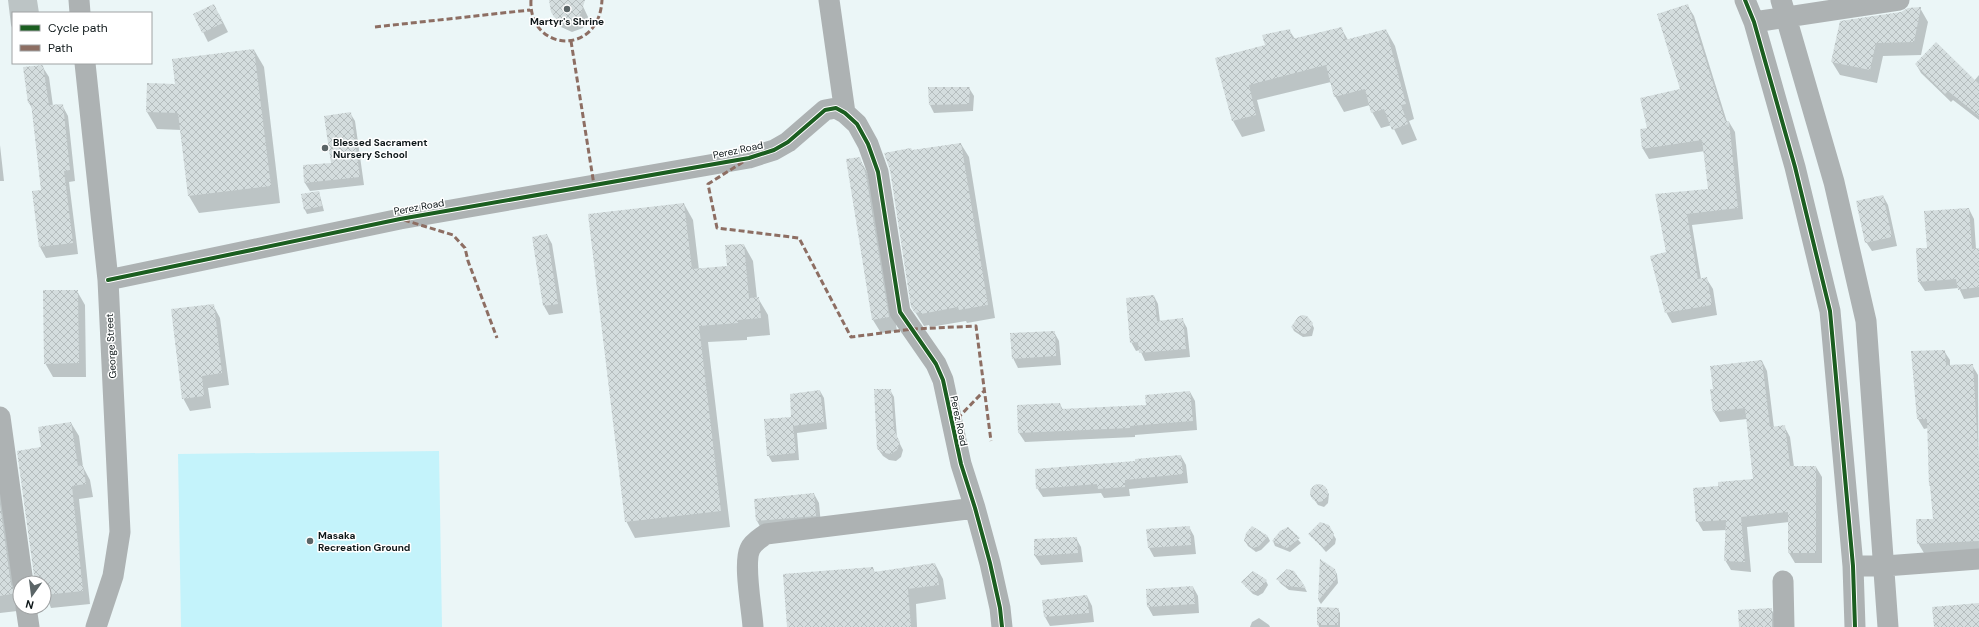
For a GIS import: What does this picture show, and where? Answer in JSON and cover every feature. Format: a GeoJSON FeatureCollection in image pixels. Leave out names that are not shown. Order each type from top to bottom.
{"type":"FeatureCollection","features":[{"type":"Feature","properties":{"kind":"street"},"geometry":{"type":"LineString","coordinates":[[79,0],[80,12]]}},
{"type":"Feature","properties":{"kind":"street"},"geometry":{"type":"LineString","coordinates":[[829,0],[845,113]]}},
{"type":"Feature","properties":{"kind":"street"},"geometry":{"type":"LineString","coordinates":[[1745,0],[1754,22],[1795,167],[1830,311],[1853,566],[1856,627]]}},
{"type":"Feature","properties":{"kind":"street"},"geometry":{"type":"LineString","coordinates":[[1754,22],[1784,8],[1899,0]]}},
{"type":"Feature","properties":{"kind":"street"},"geometry":{"type":"LineString","coordinates":[[1784,8],[1834,182],[1866,321],[1885,566],[1888,627]]}},
{"type":"Feature","properties":{"kind":"street","name":"George Street"},"geometry":{"type":"LineString","coordinates":[[86,64],[108,280],[120,532],[113,576],[96,627]]}},
{"type":"Feature","properties":{"kind":"street","name":"Perez Road"},"geometry":{"type":"LineString","coordinates":[[108,280],[400,218],[749,158],[774,150],[788,142],[825,110],[836,108],[845,113],[857,124],[868,144],[878,172],[900,312],[936,364],[943,380],[961,464],[976,508],[990,563],[1000,608],[1002,627]]}},
{"type":"Feature","properties":{"kind":"street"},"geometry":{"type":"LineString","coordinates":[[0,417],[22,575]]}},
{"type":"Feature","properties":{"kind":"street"},"geometry":{"type":"LineString","coordinates":[[754,627],[747,561],[750,548],[758,539],[766,534],[976,508]]}},
{"type":"Feature","properties":{"kind":"street"},"geometry":{"type":"LineString","coordinates":[[1853,566],[1885,566],[1979,559]]}},
{"type":"Feature","properties":{"kind":"street"},"geometry":{"type":"LineString","coordinates":[[1783,581],[1784,627]]}},
{"type":"Feature","properties":{"kind":"street"},"geometry":{"type":"LineString","coordinates":[[27,615],[29,627]]}},
{"type":"Feature","properties":{"kind":"shaded area","name":"Masaka Recreation Ground"},"geometry":{"type":"Polygon","coordinates":[[[439,451],[442,627],[181,627],[178,454],[439,451]]]}},
{"type":"Feature","properties":{"kind":"building","name":"Martyr's Shrine"},"geometry":{"type":"Polygon","coordinates":[[[549,0],[585,0],[578,19],[566,23],[554,17],[551,12],[549,0]]]}},
{"type":"Feature","properties":{"kind":"building"},"geometry":{"type":"Polygon","coordinates":[[[214,4],[223,23],[202,33],[193,14],[214,4]]]}},
{"type":"Feature","properties":{"kind":"building"},"geometry":{"type":"Polygon","coordinates":[[[1688,4],[1725,121],[1729,121],[1738,208],[1687,214],[1698,279],[1707,277],[1712,305],[1665,313],[1650,256],[1666,252],[1655,194],[1708,189],[1702,140],[1642,149],[1640,129],[1647,128],[1640,98],[1680,89],[1657,14],[1688,4]]]}},
{"type":"Feature","properties":{"kind":"building"},"geometry":{"type":"Polygon","coordinates":[[[1921,7],[1914,42],[1876,43],[1870,70],[1831,62],[1840,21],[1901,12],[1908,8],[1921,7]]]}},
{"type":"Feature","properties":{"kind":"building"},"geometry":{"type":"Polygon","coordinates":[[[1342,27],[1345,40],[1386,29],[1406,104],[1401,105],[1408,124],[1392,130],[1384,109],[1371,113],[1365,89],[1334,97],[1326,65],[1249,85],[1256,115],[1232,121],[1215,58],[1265,45],[1262,35],[1290,29],[1292,39],[1342,27]]]}},
{"type":"Feature","properties":{"kind":"building"},"geometry":{"type":"Polygon","coordinates":[[[1936,42],[1979,84],[1979,116],[1948,91],[1945,94],[1915,64],[1936,42]]]}},
{"type":"Feature","properties":{"kind":"building"},"geometry":{"type":"Polygon","coordinates":[[[254,49],[271,186],[188,196],[178,113],[146,112],[147,83],[175,84],[172,59],[254,49]]]}},
{"type":"Feature","properties":{"kind":"building"},"geometry":{"type":"Polygon","coordinates":[[[43,65],[49,105],[63,104],[70,170],[64,171],[73,243],[39,247],[32,191],[41,190],[31,103],[28,103],[23,67],[43,65]]]}},
{"type":"Feature","properties":{"kind":"building"},"geometry":{"type":"Polygon","coordinates":[[[928,87],[970,87],[969,104],[929,105],[928,87]]]}},
{"type":"Feature","properties":{"kind":"building"},"geometry":{"type":"Polygon","coordinates":[[[351,112],[360,177],[304,183],[303,165],[331,163],[324,116],[351,112]]]}},
{"type":"Feature","properties":{"kind":"building"},"geometry":{"type":"Polygon","coordinates":[[[961,143],[988,305],[959,310],[958,307],[921,314],[921,312],[915,313],[911,307],[890,170],[884,153],[911,148],[912,150],[961,143]]]}},
{"type":"Feature","properties":{"kind":"building"},"geometry":{"type":"Polygon","coordinates":[[[860,157],[866,175],[889,317],[872,320],[846,159],[860,157]]]}},
{"type":"Feature","properties":{"kind":"building"},"geometry":{"type":"Polygon","coordinates":[[[319,191],[322,206],[304,210],[301,194],[319,191]]]}},
{"type":"Feature","properties":{"kind":"building"},"geometry":{"type":"Polygon","coordinates":[[[1883,195],[1892,237],[1865,243],[1856,201],[1883,195]]]}},
{"type":"Feature","properties":{"kind":"building"},"geometry":{"type":"Polygon","coordinates":[[[684,203],[692,269],[727,266],[725,245],[744,244],[749,298],[759,297],[761,318],[738,320],[738,323],[699,326],[721,511],[625,522],[588,214],[684,203]]]}},
{"type":"Feature","properties":{"kind":"building"},"geometry":{"type":"Polygon","coordinates":[[[1969,208],[1972,249],[1979,248],[1979,287],[1958,290],[1956,279],[1918,282],[1916,248],[1927,248],[1924,211],[1969,208]]]}},
{"type":"Feature","properties":{"kind":"building"},"geometry":{"type":"Polygon","coordinates":[[[547,234],[558,304],[543,306],[532,237],[547,234]]]}},
{"type":"Feature","properties":{"kind":"building"},"geometry":{"type":"Polygon","coordinates":[[[43,290],[78,290],[79,363],[44,364],[43,290]]]}},
{"type":"Feature","properties":{"kind":"building"},"geometry":{"type":"Polygon","coordinates":[[[1154,295],[1157,321],[1183,318],[1186,349],[1139,353],[1138,342],[1130,343],[1126,298],[1154,295]]]}},
{"type":"Feature","properties":{"kind":"building"},"geometry":{"type":"Polygon","coordinates":[[[214,304],[222,373],[202,376],[204,396],[182,399],[171,309],[214,304]]]}},
{"type":"Feature","properties":{"kind":"building"},"geometry":{"type":"Polygon","coordinates":[[[1302,315],[1307,316],[1313,323],[1309,332],[1305,334],[1300,333],[1291,327],[1298,317],[1302,315]]]}},
{"type":"Feature","properties":{"kind":"building"},"geometry":{"type":"Polygon","coordinates":[[[1055,331],[1056,356],[1012,359],[1010,333],[1055,331]]]}},
{"type":"Feature","properties":{"kind":"building"},"geometry":{"type":"Polygon","coordinates":[[[1945,350],[1946,365],[1973,364],[1979,466],[1979,541],[1917,544],[1916,519],[1933,519],[1929,486],[1927,419],[1917,419],[1911,351],[1945,350]]]}},
{"type":"Feature","properties":{"kind":"building"},"geometry":{"type":"Polygon","coordinates":[[[1762,360],[1770,427],[1785,425],[1790,466],[1816,466],[1816,553],[1788,553],[1788,512],[1741,517],[1745,562],[1724,561],[1726,520],[1696,522],[1693,488],[1718,486],[1718,482],[1753,479],[1745,408],[1713,412],[1710,389],[1713,389],[1710,366],[1762,360]]]}},
{"type":"Feature","properties":{"kind":"building"},"geometry":{"type":"Polygon","coordinates":[[[874,389],[891,389],[894,430],[900,442],[897,450],[891,454],[884,453],[877,449],[874,389]]]}},
{"type":"Feature","properties":{"kind":"building"},"geometry":{"type":"Polygon","coordinates":[[[820,390],[824,422],[793,426],[796,453],[767,456],[764,419],[791,417],[790,394],[820,390]]]}},
{"type":"Feature","properties":{"kind":"building"},"geometry":{"type":"Polygon","coordinates":[[[1190,391],[1193,421],[1130,426],[1130,428],[1018,433],[1017,405],[1060,403],[1061,409],[1146,405],[1145,395],[1190,391]]]}},
{"type":"Feature","properties":{"kind":"building"},"geometry":{"type":"Polygon","coordinates":[[[71,422],[78,466],[83,465],[86,484],[72,486],[83,591],[52,594],[52,575],[34,575],[17,451],[41,447],[38,427],[71,422]]]}},
{"type":"Feature","properties":{"kind":"building"},"geometry":{"type":"Polygon","coordinates":[[[1181,455],[1183,474],[1125,480],[1125,487],[1098,489],[1097,484],[1036,489],[1035,469],[1135,461],[1135,459],[1181,455]]]}},
{"type":"Feature","properties":{"kind":"building"},"geometry":{"type":"Polygon","coordinates":[[[1319,484],[1325,487],[1328,493],[1325,499],[1319,502],[1313,499],[1310,493],[1313,487],[1319,484]]]}},
{"type":"Feature","properties":{"kind":"building"},"geometry":{"type":"Polygon","coordinates":[[[814,493],[816,516],[756,521],[754,499],[814,493]]]}},
{"type":"Feature","properties":{"kind":"building"},"geometry":{"type":"Polygon","coordinates":[[[0,504],[12,594],[0,596],[0,504]]]}},
{"type":"Feature","properties":{"kind":"building"},"geometry":{"type":"Polygon","coordinates":[[[1320,522],[1329,525],[1334,534],[1332,540],[1323,548],[1308,534],[1320,522]]]}},
{"type":"Feature","properties":{"kind":"building"},"geometry":{"type":"Polygon","coordinates":[[[1190,526],[1191,545],[1148,548],[1146,529],[1190,526]]]}},
{"type":"Feature","properties":{"kind":"building"},"geometry":{"type":"Polygon","coordinates":[[[1252,526],[1268,536],[1259,546],[1253,548],[1244,541],[1246,533],[1252,526]]]}},
{"type":"Feature","properties":{"kind":"building"},"geometry":{"type":"Polygon","coordinates":[[[1288,527],[1300,538],[1287,548],[1272,541],[1280,531],[1288,527]]]}},
{"type":"Feature","properties":{"kind":"building"},"geometry":{"type":"Polygon","coordinates":[[[1077,537],[1078,553],[1034,556],[1034,539],[1077,537]]]}},
{"type":"Feature","properties":{"kind":"building"},"geometry":{"type":"Polygon","coordinates":[[[1320,559],[1335,569],[1336,579],[1318,601],[1320,559]]]}},
{"type":"Feature","properties":{"kind":"building"},"geometry":{"type":"Polygon","coordinates":[[[935,563],[939,585],[908,589],[911,627],[787,627],[783,574],[873,567],[874,572],[935,563]]]}},
{"type":"Feature","properties":{"kind":"building"},"geometry":{"type":"Polygon","coordinates":[[[1287,569],[1294,571],[1306,588],[1286,586],[1276,579],[1287,569]]]}},
{"type":"Feature","properties":{"kind":"building"},"geometry":{"type":"Polygon","coordinates":[[[1253,571],[1267,580],[1260,589],[1255,592],[1249,590],[1241,582],[1253,571]]]}},
{"type":"Feature","properties":{"kind":"building"},"geometry":{"type":"Polygon","coordinates":[[[1193,586],[1195,604],[1147,607],[1146,589],[1193,586]]]}},
{"type":"Feature","properties":{"kind":"building"},"geometry":{"type":"Polygon","coordinates":[[[1087,595],[1089,613],[1044,617],[1042,600],[1087,595]]]}},
{"type":"Feature","properties":{"kind":"building"},"geometry":{"type":"Polygon","coordinates":[[[1979,603],[1979,627],[1934,627],[1932,607],[1979,603]]]}},
{"type":"Feature","properties":{"kind":"building"},"geometry":{"type":"Polygon","coordinates":[[[1317,607],[1339,608],[1338,625],[1317,625],[1317,607]]]}},
{"type":"Feature","properties":{"kind":"building"},"geometry":{"type":"Polygon","coordinates":[[[1772,608],[1772,627],[1739,627],[1738,610],[1772,608]]]}},
{"type":"Feature","properties":{"kind":"marked path"},"geometry":{"type":"LineString","coordinates":[[531,0],[533,17],[540,30],[551,38],[564,41],[577,39],[589,32],[598,19],[602,0]]}},
{"type":"Feature","properties":{"kind":"marked path"},"geometry":{"type":"LineString","coordinates":[[375,27],[530,10]]}},
{"type":"Feature","properties":{"kind":"marked path"},"geometry":{"type":"LineString","coordinates":[[571,41],[594,185]]}},
{"type":"Feature","properties":{"kind":"marked path"},"geometry":{"type":"LineString","coordinates":[[743,162],[708,184],[717,228],[799,238],[851,337],[913,329],[976,326],[991,441]]}},
{"type":"Feature","properties":{"kind":"marked path"},"geometry":{"type":"LineString","coordinates":[[404,220],[453,235],[465,248],[468,261],[497,338]]}},
{"type":"Feature","properties":{"kind":"marked path"},"geometry":{"type":"LineString","coordinates":[[951,425],[984,391]]}},
{"type":"Feature","properties":{"kind":"cycle path"},"geometry":{"type":"LineString","coordinates":[[1745,0],[1754,22],[1795,167],[1830,311],[1853,566],[1855,627]]}},
{"type":"Feature","properties":{"kind":"cycle path"},"geometry":{"type":"LineString","coordinates":[[108,280],[400,219],[749,158],[774,150],[788,142],[825,110],[836,108],[845,113],[857,124],[868,144],[878,172],[900,312],[936,364],[943,380],[961,464],[990,563],[1000,608],[1002,627]]}},
{"type":"Feature","properties":{"kind":"place","name":"Martyr's Shrine"},"geometry":{"type":"Point","coordinates":[567,9]}},
{"type":"Feature","properties":{"kind":"place","name":"Blessed Sacrament Nursery School"},"geometry":{"type":"Point","coordinates":[325,148]}},
{"type":"Feature","properties":{"kind":"place","name":"Masaka Recreation Ground"},"geometry":{"type":"Point","coordinates":[310,541]}}]}
